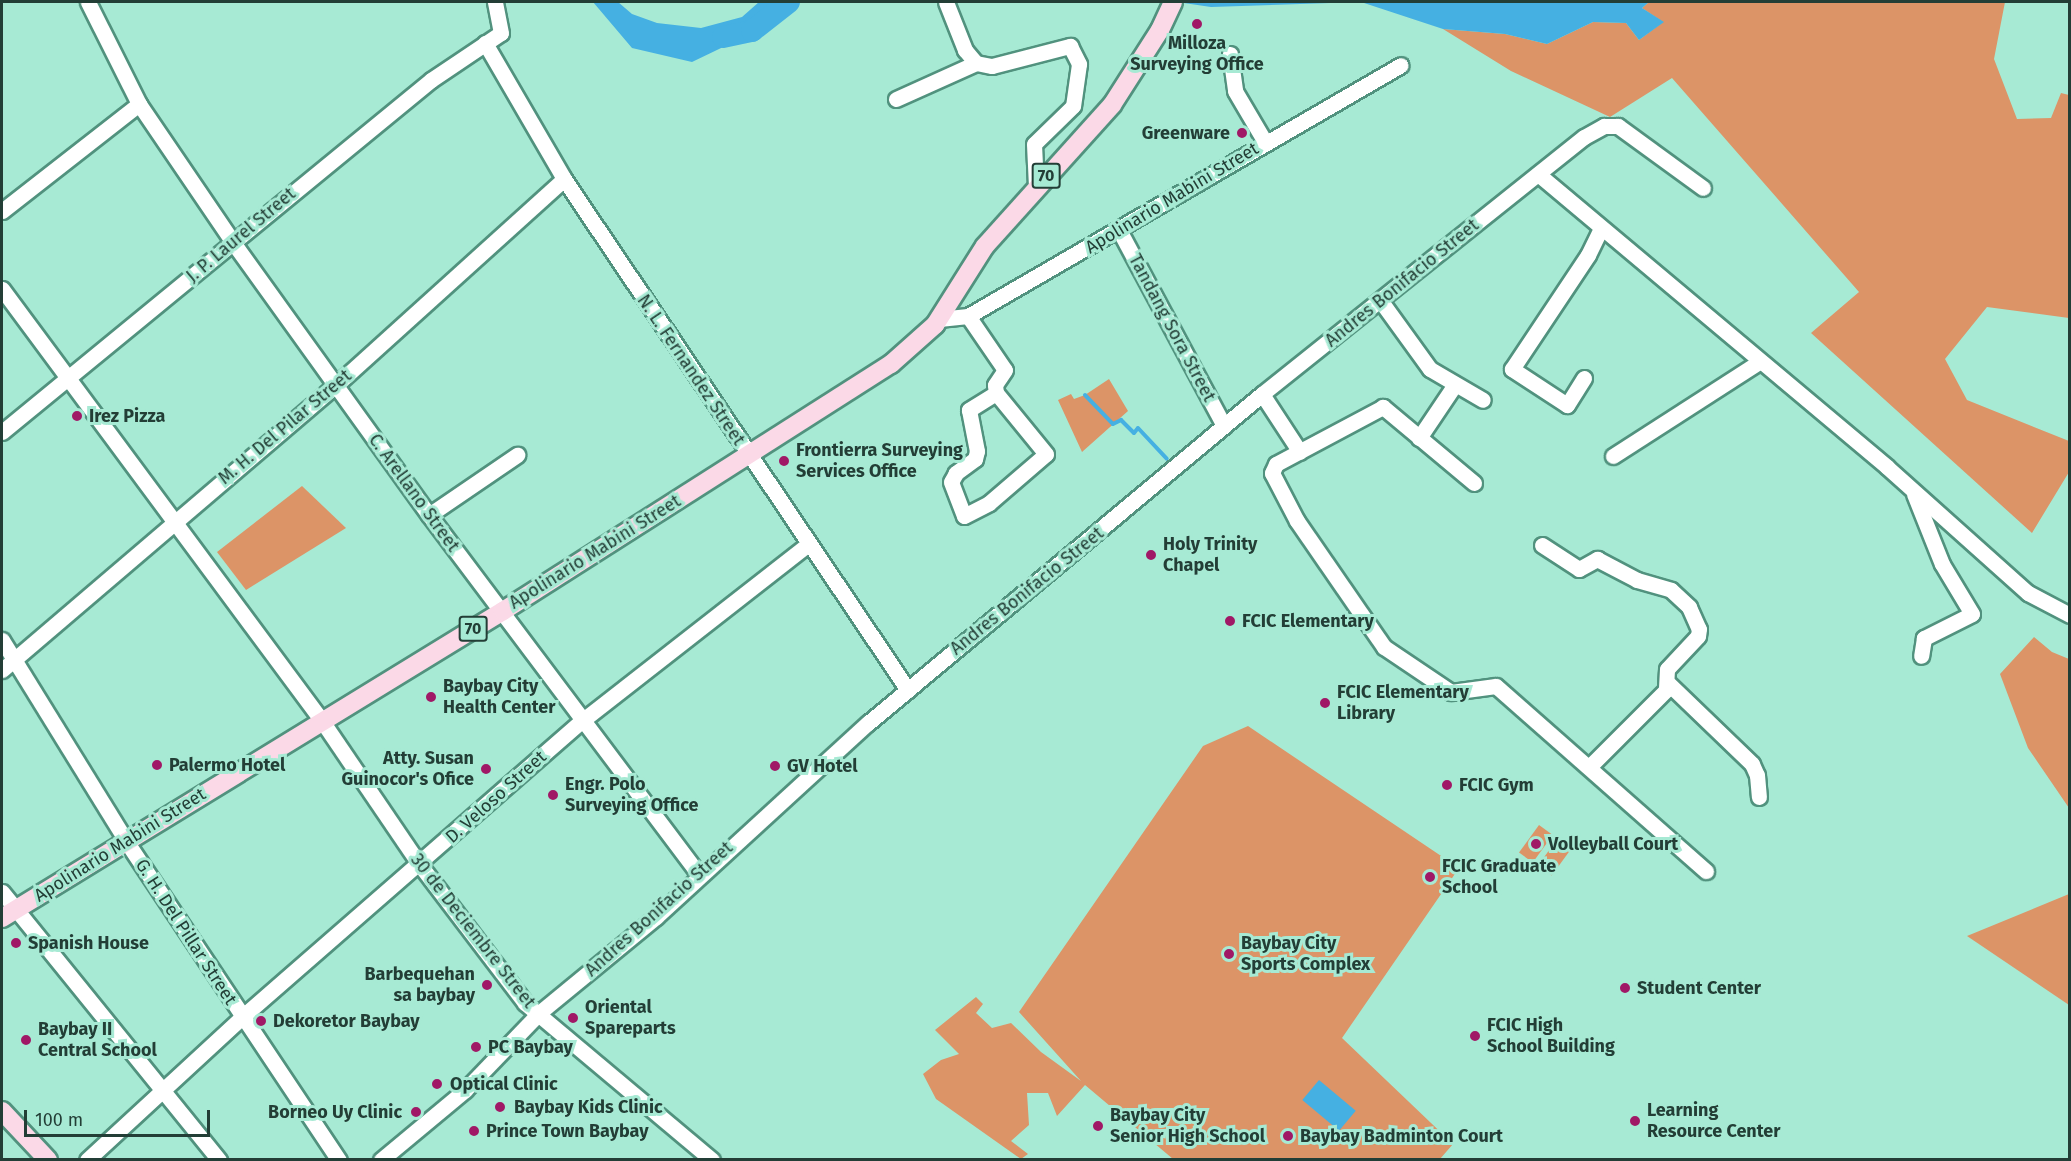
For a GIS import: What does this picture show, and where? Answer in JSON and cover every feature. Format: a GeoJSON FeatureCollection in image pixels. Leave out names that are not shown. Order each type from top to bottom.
{"type":"FeatureCollection","features":[{"type":"Feature","properties":{"kind":"main road","name":"70"},"geometry":{"type":"LineString","coordinates":[[937,322],[985,246],[1036,186],[1112,105],[1160,30],[1173,2]]}},
{"type":"Feature","properties":{"kind":"main road","name":"Apolinario Mabini Street"},"geometry":{"type":"LineString","coordinates":[[9,914],[502,611],[891,364],[937,322]]}},
{"type":"Feature","properties":{"kind":"main road"},"geometry":{"type":"LineString","coordinates":[[2,1111],[48,1160]]}},
{"type":"Feature","properties":{"kind":"street","name":"C. Arellano Street"},"geometry":{"type":"LineString","coordinates":[[88,2],[139,104],[232,240],[429,515],[699,874]]}},
{"type":"Feature","properties":{"kind":"street"},"geometry":{"type":"LineString","coordinates":[[485,43],[501,33],[495,2]]}},
{"type":"Feature","properties":{"kind":"street"},"geometry":{"type":"LineString","coordinates":[[946,2],[965,50],[976,63]]}},
{"type":"Feature","properties":{"kind":"street","name":"N. L. Fernandez Street"},"geometry":{"type":"LineString","coordinates":[[485,43],[564,179],[908,690]]}},
{"type":"Feature","properties":{"kind":"street","name":"J. P. Laurel Street"},"geometry":{"type":"LineString","coordinates":[[2,432],[69,379],[232,240],[431,80],[485,43]]}},
{"type":"Feature","properties":{"kind":"street"},"geometry":{"type":"LineString","coordinates":[[896,99],[976,63],[992,66],[1070,46],[1079,64],[1073,106],[1034,144],[1036,186]]}},
{"type":"Feature","properties":{"kind":"street"},"geometry":{"type":"LineString","coordinates":[[1230,54],[1235,91],[1265,142]]}},
{"type":"Feature","properties":{"kind":"street","name":"Apolinario Mabini Street"},"geometry":{"type":"LineString","coordinates":[[937,322],[968,316],[1401,64]]}},
{"type":"Feature","properties":{"kind":"street"},"geometry":{"type":"LineString","coordinates":[[2,211],[139,104]]}},
{"type":"Feature","properties":{"kind":"street","name":"Andres Bonifacio Street"},"geometry":{"type":"LineString","coordinates":[[381,1160],[465,1090],[539,1013],[656,916],[699,874],[908,690],[1262,394],[1584,137],[1612,124],[1703,188]]}},
{"type":"Feature","properties":{"kind":"street"},"geometry":{"type":"LineString","coordinates":[[1538,174],[1913,491],[2028,593],[2070,615]]}},
{"type":"Feature","properties":{"kind":"street","name":"M. H. Del Pilar Street"},"geometry":{"type":"LineString","coordinates":[[2,670],[336,385],[564,179]]}},
{"type":"Feature","properties":{"kind":"street"},"geometry":{"type":"LineString","coordinates":[[1584,378],[1567,405],[1512,369],[1588,255],[1601,228]]}},
{"type":"Feature","properties":{"kind":"street","name":"Tandang Sora Street"},"geometry":{"type":"LineString","coordinates":[[1119,230],[1224,426]]}},
{"type":"Feature","properties":{"kind":"street","name":"30 de Deciembre Street"},"geometry":{"type":"LineString","coordinates":[[2,289],[322,721],[420,866],[525,1003],[712,1160]]}},
{"type":"Feature","properties":{"kind":"street"},"geometry":{"type":"LineString","coordinates":[[1380,300],[1430,369],[1454,386],[1483,400]]}},
{"type":"Feature","properties":{"kind":"street"},"geometry":{"type":"LineString","coordinates":[[968,316],[1005,370],[995,385],[996,393],[1046,454],[1006,490],[964,516],[951,482],[956,473],[975,459],[977,451],[969,410],[996,393]]}},
{"type":"Feature","properties":{"kind":"street"},"geometry":{"type":"LineString","coordinates":[[1613,456],[1759,362]]}},
{"type":"Feature","properties":{"kind":"street"},"geometry":{"type":"LineString","coordinates":[[1419,438],[1454,386]]}},
{"type":"Feature","properties":{"kind":"street"},"geometry":{"type":"LineString","coordinates":[[1262,394],[1300,452]]}},
{"type":"Feature","properties":{"kind":"street"},"geometry":{"type":"LineString","coordinates":[[1474,483],[1382,408],[1276,464],[1272,477],[1297,521],[1378,642],[1451,692],[1496,686],[1706,871]]}},
{"type":"Feature","properties":{"kind":"street"},"geometry":{"type":"LineString","coordinates":[[429,515],[517,455]]}},
{"type":"Feature","properties":{"kind":"street"},"geometry":{"type":"LineString","coordinates":[[1913,491],[1942,564],[1972,614],[1924,638],[1921,656]]}},
{"type":"Feature","properties":{"kind":"street","name":"D. Veloso Street"},"geometry":{"type":"LineString","coordinates":[[87,1160],[161,1089],[242,1017],[420,866],[583,720],[808,543]]}},
{"type":"Feature","properties":{"kind":"street"},"geometry":{"type":"LineString","coordinates":[[1542,545],[1579,569],[1597,559],[1637,580],[1671,590],[1684,601],[1699,633],[1667,669],[1669,684],[1752,764],[1757,775],[1759,797]]}},
{"type":"Feature","properties":{"kind":"street","name":"G. H. Del Pillar Street"},"geometry":{"type":"LineString","coordinates":[[2,640],[126,841],[339,1160]]}},
{"type":"Feature","properties":{"kind":"street"},"geometry":{"type":"LineString","coordinates":[[1589,767],[1669,684]]}},
{"type":"Feature","properties":{"kind":"street"},"geometry":{"type":"LineString","coordinates":[[2,892],[9,914],[161,1089],[219,1160]]}},
{"type":"Feature","properties":{"kind":"shaded area"},"geometry":{"type":"Polygon","coordinates":[[[1649,2],[2005,2],[1994,59],[2017,119],[2051,118],[2061,93],[2069,95],[2069,318],[1987,307],[1945,359],[1967,400],[2069,441],[2069,472],[2032,533],[1811,333],[1859,292],[1672,78],[1610,117],[1511,71],[1443,29],[1505,34],[1547,44],[1593,22],[1626,23],[1639,40],[1663,22],[1642,8],[1649,2]]]}},
{"type":"Feature","properties":{"kind":"shaded area"},"geometry":{"type":"Polygon","coordinates":[[[1109,379],[1128,411],[1082,452],[1058,400],[1071,394],[1074,399],[1085,395],[1109,379]]]}},
{"type":"Feature","properties":{"kind":"shaded area"},"geometry":{"type":"Polygon","coordinates":[[[302,486],[346,528],[246,590],[217,552],[302,486]]]}},
{"type":"Feature","properties":{"kind":"shaded area"},"geometry":{"type":"Polygon","coordinates":[[[2034,637],[2052,652],[2069,659],[2069,808],[2028,748],[2000,674],[2034,637]]]}},
{"type":"Feature","properties":{"kind":"shaded area","name":"Baybay City Sports Complex"},"geometry":{"type":"Polygon","coordinates":[[[1248,726],[1459,868],[1342,1038],[1453,1144],[1440,1159],[1173,1159],[1085,1085],[1057,1116],[1048,1093],[1027,1093],[1029,1125],[1011,1141],[1028,1154],[1021,1159],[936,1099],[923,1074],[941,1060],[959,1054],[935,1030],[976,997],[983,1004],[976,1013],[992,1028],[1011,1023],[1041,1052],[1081,1081],[1019,1012],[1203,746],[1248,726]]]}},
{"type":"Feature","properties":{"kind":"shaded area","name":"Volleyball Court"},"geometry":{"type":"Polygon","coordinates":[[[1539,825],[1553,835],[1533,862],[1519,853],[1539,825]]]}},
{"type":"Feature","properties":{"kind":"shaded area","name":"Volleyball Court"},"geometry":{"type":"Polygon","coordinates":[[[1558,838],[1572,848],[1552,875],[1538,866],[1558,838]]]}},
{"type":"Feature","properties":{"kind":"shaded area"},"geometry":{"type":"Polygon","coordinates":[[[2069,894],[2069,1005],[1967,936],[2069,894]]]}},
{"type":"Feature","properties":{"kind":"water"},"geometry":{"type":"Polygon","coordinates":[[[593,2],[618,2],[632,14],[657,23],[701,28],[742,17],[759,2],[782,2],[744,37],[692,62],[632,48],[593,2]]]}},
{"type":"Feature","properties":{"kind":"water"},"geometry":{"type":"Polygon","coordinates":[[[1177,2],[1361,2],[1211,7],[1177,2]]]}},
{"type":"Feature","properties":{"kind":"water"},"geometry":{"type":"Polygon","coordinates":[[[1361,2],[1649,2],[1642,8],[1664,22],[1639,40],[1626,23],[1593,22],[1547,44],[1505,34],[1443,29],[1361,2]]]}},
{"type":"Feature","properties":{"kind":"water"},"geometry":{"type":"Polygon","coordinates":[[[1319,1080],[1356,1111],[1339,1131],[1302,1100],[1319,1080]]]}},
{"type":"Feature","properties":{"kind":"waterway"},"geometry":{"type":"LineString","coordinates":[[723,37],[752,31],[789,2]]}},
{"type":"Feature","properties":{"kind":"waterway"},"geometry":{"type":"LineString","coordinates":[[1085,395],[1113,424],[1121,420],[1134,433],[1138,428],[1167,459]]}},
{"type":"Feature","properties":{"kind":"place","name":"Milloza Surveying Office"},"geometry":{"type":"Point","coordinates":[1197,24]}},
{"type":"Feature","properties":{"kind":"place","name":"Greenware"},"geometry":{"type":"Point","coordinates":[1242,133]}},
{"type":"Feature","properties":{"kind":"place","name":"Irez Pizza"},"geometry":{"type":"Point","coordinates":[77,416]}},
{"type":"Feature","properties":{"kind":"place","name":"Frontierra Surveying Services Office"},"geometry":{"type":"Point","coordinates":[784,461]}},
{"type":"Feature","properties":{"kind":"place","name":"Holy Trinity Chapel"},"geometry":{"type":"Point","coordinates":[1151,555]}},
{"type":"Feature","properties":{"kind":"place","name":"FCIC Elementary"},"geometry":{"type":"Point","coordinates":[1230,621]}},
{"type":"Feature","properties":{"kind":"place","name":"Baybay City Health Center"},"geometry":{"type":"Point","coordinates":[431,697]}},
{"type":"Feature","properties":{"kind":"place","name":"FCIC Elementary Library"},"geometry":{"type":"Point","coordinates":[1325,703]}},
{"type":"Feature","properties":{"kind":"place","name":"Palermo Hotel"},"geometry":{"type":"Point","coordinates":[157,765]}},
{"type":"Feature","properties":{"kind":"place","name":"GV Hotel"},"geometry":{"type":"Point","coordinates":[775,766]}},
{"type":"Feature","properties":{"kind":"place","name":"Atty. Susan Guinocor's Ofice"},"geometry":{"type":"Point","coordinates":[486,769]}},
{"type":"Feature","properties":{"kind":"place","name":"FCIC Gym"},"geometry":{"type":"Point","coordinates":[1447,785]}},
{"type":"Feature","properties":{"kind":"place","name":"Engr. Polo Surveying Office"},"geometry":{"type":"Point","coordinates":[553,795]}},
{"type":"Feature","properties":{"kind":"place","name":"Volleyball Court"},"geometry":{"type":"Point","coordinates":[1536,844]}},
{"type":"Feature","properties":{"kind":"place","name":"FCIC Graduate School"},"geometry":{"type":"Point","coordinates":[1430,877]}},
{"type":"Feature","properties":{"kind":"place","name":"Spanish House"},"geometry":{"type":"Point","coordinates":[16,943]}},
{"type":"Feature","properties":{"kind":"place","name":"Baybay City Sports Complex"},"geometry":{"type":"Point","coordinates":[1229,954]}},
{"type":"Feature","properties":{"kind":"place","name":"Barbequehan sa baybay"},"geometry":{"type":"Point","coordinates":[487,985]}},
{"type":"Feature","properties":{"kind":"place","name":"Student Center"},"geometry":{"type":"Point","coordinates":[1625,988]}},
{"type":"Feature","properties":{"kind":"place","name":"Oriental Spareparts"},"geometry":{"type":"Point","coordinates":[573,1018]}},
{"type":"Feature","properties":{"kind":"place","name":"Dekoretor Baybay"},"geometry":{"type":"Point","coordinates":[261,1021]}},
{"type":"Feature","properties":{"kind":"place","name":"FCIC High School Building"},"geometry":{"type":"Point","coordinates":[1475,1036]}},
{"type":"Feature","properties":{"kind":"place","name":"Baybay II Central School"},"geometry":{"type":"Point","coordinates":[26,1040]}},
{"type":"Feature","properties":{"kind":"place","name":"PC Baybay"},"geometry":{"type":"Point","coordinates":[476,1047]}},
{"type":"Feature","properties":{"kind":"place","name":"Optical Clinic"},"geometry":{"type":"Point","coordinates":[437,1084]}},
{"type":"Feature","properties":{"kind":"place","name":"Baybay Kids Clinic"},"geometry":{"type":"Point","coordinates":[500,1107]}},
{"type":"Feature","properties":{"kind":"place","name":"Borneo Uy Clinic"},"geometry":{"type":"Point","coordinates":[416,1112]}},
{"type":"Feature","properties":{"kind":"place","name":"Learning Resource Center"},"geometry":{"type":"Point","coordinates":[1635,1121]}},
{"type":"Feature","properties":{"kind":"place","name":"Baybay City Senior High School"},"geometry":{"type":"Point","coordinates":[1098,1126]}},
{"type":"Feature","properties":{"kind":"place","name":"Prince Town Baybay"},"geometry":{"type":"Point","coordinates":[474,1131]}},
{"type":"Feature","properties":{"kind":"place","name":"Baybay Badminton Court"},"geometry":{"type":"Point","coordinates":[1288,1136]}}]}
